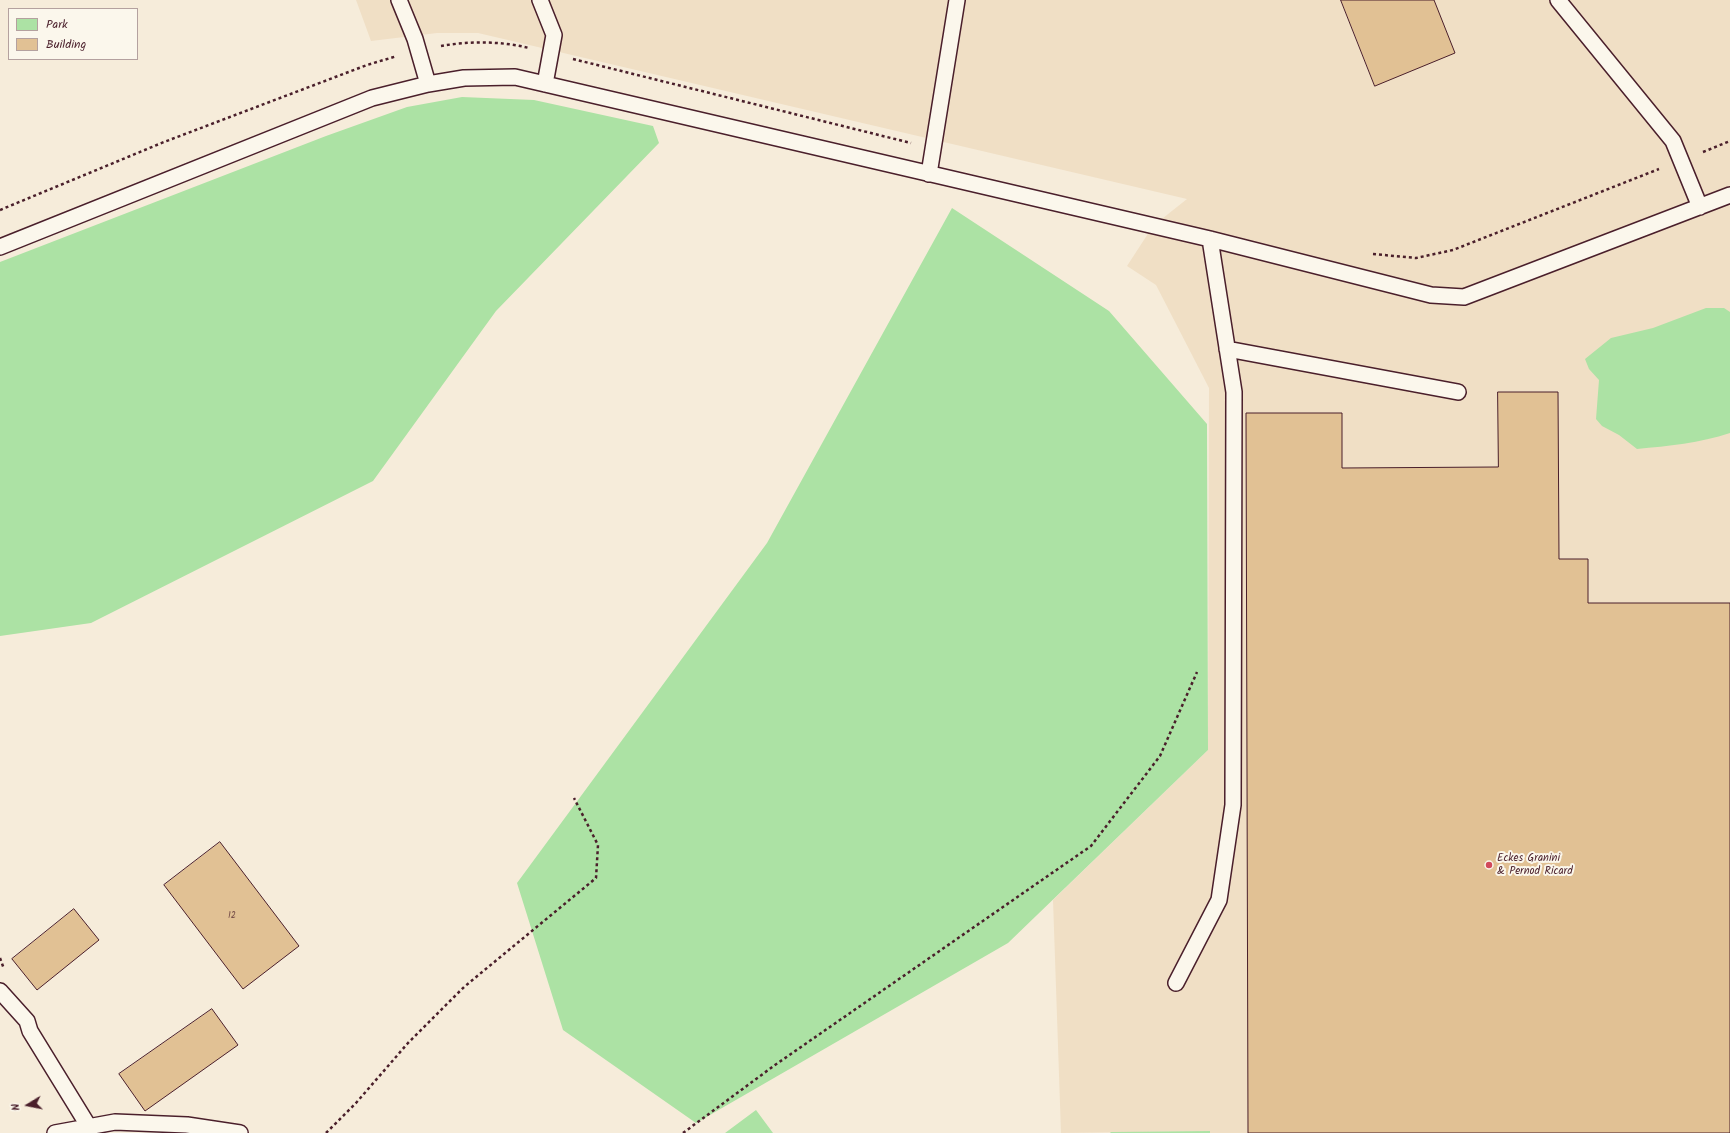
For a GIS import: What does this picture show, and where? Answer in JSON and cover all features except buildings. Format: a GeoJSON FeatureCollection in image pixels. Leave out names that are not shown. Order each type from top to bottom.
{"type":"FeatureCollection","features":[{"type":"Feature","properties":{"kind":"lane"},"geometry":{"type":"LineString","coordinates":[[399,0],[415,39],[428,84]]}},
{"type":"Feature","properties":{"kind":"lane"},"geometry":{"type":"LineString","coordinates":[[540,0],[554,35],[545,84]]}},
{"type":"Feature","properties":{"kind":"lane"},"geometry":{"type":"LineString","coordinates":[[929,174],[957,0]]}},
{"type":"Feature","properties":{"kind":"lane"},"geometry":{"type":"LineString","coordinates":[[1558,0],[1673,140],[1700,207]]}},
{"type":"Feature","properties":{"kind":"lane"},"geometry":{"type":"LineString","coordinates":[[0,247],[372,98],[428,84],[464,78],[515,77],[1210,239],[1431,295],[1464,297],[1730,195]]}},
{"type":"Feature","properties":{"kind":"lane"},"geometry":{"type":"LineString","coordinates":[[1176,983],[1219,900],[1233,805],[1234,392],[1210,239]]}},
{"type":"Feature","properties":{"kind":"lane"},"geometry":{"type":"LineString","coordinates":[[1227,348],[1458,392]]}},
{"type":"Feature","properties":{"kind":"lane"},"geometry":{"type":"LineString","coordinates":[[0,991],[27,1020],[30,1031],[89,1127]]}},
{"type":"Feature","properties":{"kind":"lane"},"geometry":{"type":"LineString","coordinates":[[55,1133],[116,1122],[187,1125],[240,1133]]}},
{"type":"Feature","properties":{"kind":"path"},"geometry":{"type":"LineString","coordinates":[[683,1133],[775,1065],[1092,846],[1160,756],[1197,672]]}},
{"type":"Feature","properties":{"kind":"path"},"geometry":{"type":"LineString","coordinates":[[326,1133],[356,1103],[408,1042],[464,986],[596,878],[598,846],[574,798]]}},
{"type":"Feature","properties":{"kind":"shaded area"},"geometry":{"type":"Polygon","coordinates":[[[356,0],[1730,0],[1730,1133],[1210,1133],[1210,1131],[1061,1133],[1053,900],[1208,750],[1209,388],[1156,285],[1127,266],[1153,226],[1187,199],[478,33],[437,33],[371,41],[356,0]]]}},
{"type":"Feature","properties":{"kind":"green space"},"geometry":{"type":"Polygon","coordinates":[[[462,97],[534,100],[653,126],[659,143],[496,311],[373,481],[91,623],[0,636],[0,262],[326,136],[407,107],[462,97]]]}},
{"type":"Feature","properties":{"kind":"green space"},"geometry":{"type":"Polygon","coordinates":[[[952,208],[1109,311],[1207,424],[1208,750],[1008,943],[696,1123],[563,1030],[517,883],[767,543],[952,208]]]}},
{"type":"Feature","properties":{"kind":"green space"},"geometry":{"type":"Polygon","coordinates":[[[1706,308],[1724,308],[1730,312],[1730,433],[1696,442],[1637,449],[1619,435],[1602,426],[1596,419],[1599,380],[1589,369],[1585,359],[1611,338],[1653,328],[1706,308]]]}},
{"type":"Feature","properties":{"kind":"green space"},"geometry":{"type":"Polygon","coordinates":[[[756,1110],[773,1133],[725,1133],[756,1110]]]}},
{"type":"Feature","properties":{"kind":"green space"},"geometry":{"type":"Polygon","coordinates":[[[1210,1131],[1210,1133],[1110,1133],[1111,1132],[1210,1131]]]}},
{"type":"Feature","properties":{"kind":"place","name":"Eckes Granini & Pernod Ricard"},"geometry":{"type":"Point","coordinates":[1489,865]}}]}
